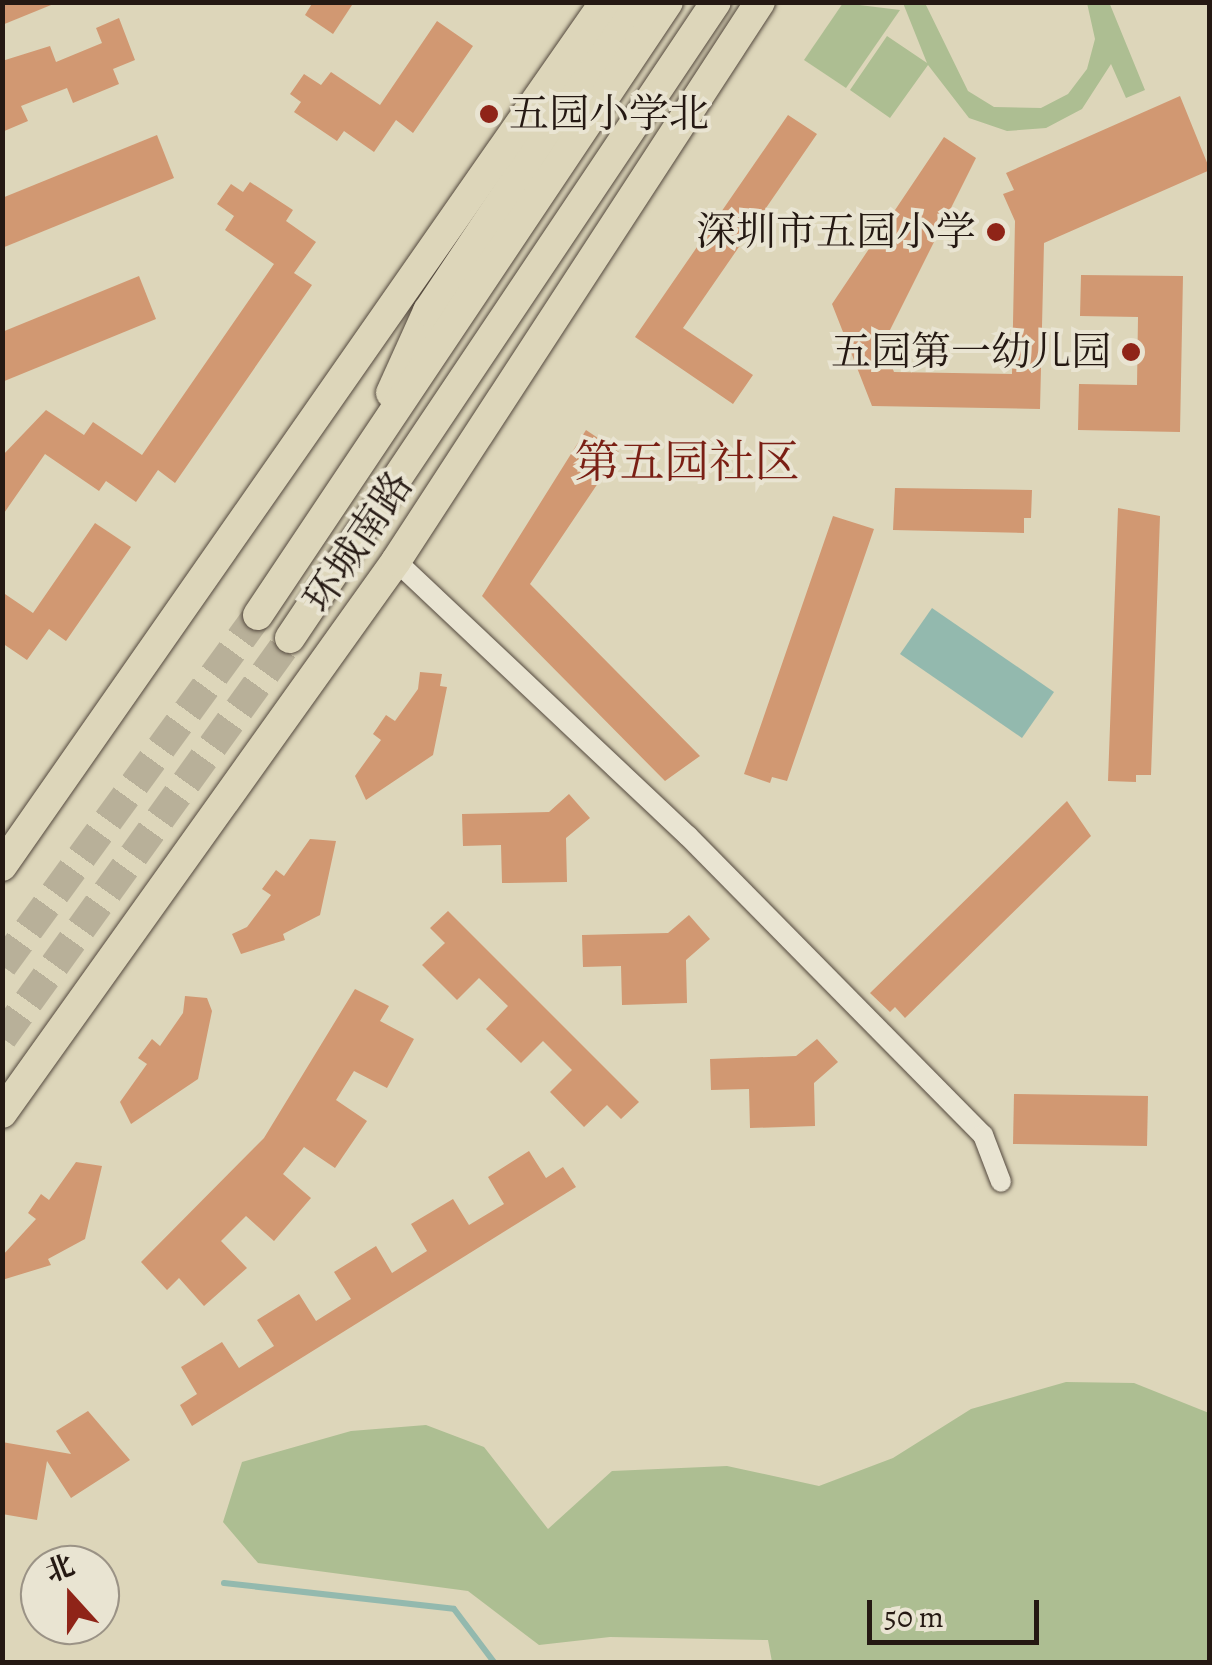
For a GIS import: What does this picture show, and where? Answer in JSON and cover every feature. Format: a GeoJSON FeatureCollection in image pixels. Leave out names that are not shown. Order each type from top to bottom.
{"type":"FeatureCollection","features":[{"type":"Feature","properties":{"kind":"main road"},"geometry":{"type":"LineString","coordinates":[[2,866],[605,2]]}},
{"type":"Feature","properties":{"kind":"main road"},"geometry":{"type":"LineString","coordinates":[[353,476],[428,311],[636,2]]}},
{"type":"Feature","properties":{"kind":"main road","name":"环城南路"},"geometry":{"type":"LineString","coordinates":[[258,615],[668,2]]}},
{"type":"Feature","properties":{"kind":"main road","name":"环城南路"},"geometry":{"type":"LineString","coordinates":[[290,638],[716,2]]}},
{"type":"Feature","properties":{"kind":"main road","name":"环城南路"},"geometry":{"type":"LineString","coordinates":[[2,1113],[396,562],[760,2]]}},
{"type":"Feature","properties":{"kind":"main road"},"geometry":{"type":"LineString","coordinates":[[447,405],[740,35]]}},
{"type":"Feature","properties":{"kind":"street"},"geometry":{"type":"LineString","coordinates":[[396,562],[688,836],[983,1134],[1001,1182]]}},
{"type":"Feature","properties":{"kind":"green space"},"geometry":{"type":"Polygon","coordinates":[[[1109,2],[1145,90],[1126,98],[1111,64],[1082,109],[1046,128],[1007,131],[969,118],[928,65],[890,118],[850,90],[887,36],[927,63],[903,3],[925,3],[968,91],[994,107],[1041,108],[1068,94],[1087,69],[1095,39],[1087,3],[1109,2]]]}},
{"type":"Feature","properties":{"kind":"green space"},"geometry":{"type":"Polygon","coordinates":[[[843,3],[900,10],[846,88],[804,60],[843,3]]]}},
{"type":"Feature","properties":{"kind":"green space"},"geometry":{"type":"Polygon","coordinates":[[[1066,1382],[1134,1383],[1209,1413],[1209,1662],[772,1662],[768,1640],[610,1637],[539,1645],[468,1591],[258,1563],[223,1522],[242,1462],[351,1431],[426,1425],[484,1447],[548,1529],[612,1471],[727,1466],[819,1486],[893,1458],[971,1409],[1066,1382]]]}},
{"type":"Feature","properties":{"kind":"water"},"geometry":{"type":"Polygon","coordinates":[[[932,608],[1054,692],[1022,738],[900,654],[932,608]]]}},
{"type":"Feature","properties":{"kind":"building"},"geometry":{"type":"Polygon","coordinates":[[[2,2],[55,2],[56,3],[2,25],[2,2]]]}},
{"type":"Feature","properties":{"kind":"building"},"geometry":{"type":"Polygon","coordinates":[[[313,2],[354,2],[333,34],[305,15],[313,2]]]}},
{"type":"Feature","properties":{"kind":"building"},"geometry":{"type":"Polygon","coordinates":[[[119,18],[135,60],[113,69],[119,84],[73,103],[67,88],[21,106],[28,121],[2,132],[2,61],[50,46],[56,62],[102,43],[96,28],[119,18]]]}},
{"type":"Feature","properties":{"kind":"building"},"geometry":{"type":"Polygon","coordinates":[[[437,21],[473,46],[413,133],[396,120],[374,152],[344,131],[337,141],[294,112],[301,102],[290,94],[304,74],[321,85],[331,72],[380,105],[437,21]]]}},
{"type":"Feature","properties":{"kind":"building"},"geometry":{"type":"Polygon","coordinates":[[[1180,96],[1210,170],[1044,243],[1040,409],[872,406],[832,304],[944,137],[976,158],[883,344],[894,372],[1012,374],[1015,221],[1003,194],[1014,190],[1006,173],[1180,96]]]}},
{"type":"Feature","properties":{"kind":"building"},"geometry":{"type":"Polygon","coordinates":[[[788,115],[817,134],[683,328],[753,375],[733,404],[635,337],[788,115]]]}},
{"type":"Feature","properties":{"kind":"building"},"geometry":{"type":"Polygon","coordinates":[[[157,135],[174,178],[2,248],[2,198],[157,135]]]}},
{"type":"Feature","properties":{"kind":"building"},"geometry":{"type":"Polygon","coordinates":[[[250,182],[293,210],[286,221],[316,242],[294,273],[312,285],[175,483],[158,470],[136,502],[106,481],[99,491],[45,454],[2,516],[2,456],[46,410],[84,435],[93,422],[142,455],[274,264],[225,230],[234,216],[217,204],[231,184],[243,192],[250,182]]]}},
{"type":"Feature","properties":{"kind":"building"},"geometry":{"type":"Polygon","coordinates":[[[1081,275],[1183,276],[1180,432],[1078,430],[1079,384],[1137,385],[1138,317],[1080,316],[1081,275]]]}},
{"type":"Feature","properties":{"kind":"building"},"geometry":{"type":"Polygon","coordinates":[[[139,276],[156,319],[2,382],[2,332],[139,276]]]}},
{"type":"Feature","properties":{"kind":"building"},"geometry":{"type":"Polygon","coordinates":[[[586,430],[619,452],[530,584],[700,756],[665,781],[482,596],[586,430]]]}},
{"type":"Feature","properties":{"kind":"building"},"geometry":{"type":"Polygon","coordinates":[[[895,488],[1032,490],[1031,518],[1024,518],[1024,533],[893,530],[895,488]]]}},
{"type":"Feature","properties":{"kind":"building"},"geometry":{"type":"Polygon","coordinates":[[[1118,508],[1160,516],[1151,775],[1136,775],[1136,782],[1108,781],[1118,508]]]}},
{"type":"Feature","properties":{"kind":"building"},"geometry":{"type":"Polygon","coordinates":[[[833,516],[874,529],[787,781],[772,777],[770,783],[744,774],[833,516]]]}},
{"type":"Feature","properties":{"kind":"building"},"geometry":{"type":"Polygon","coordinates":[[[95,523],[131,547],[66,641],[49,629],[27,660],[2,643],[2,592],[33,613],[95,523]]]}},
{"type":"Feature","properties":{"kind":"building"},"geometry":{"type":"Polygon","coordinates":[[[420,672],[442,674],[440,686],[447,687],[433,755],[366,800],[355,776],[381,740],[373,734],[386,715],[395,721],[418,689],[420,672]]]}},
{"type":"Feature","properties":{"kind":"building"},"geometry":{"type":"Polygon","coordinates":[[[569,794],[590,818],[566,838],[567,882],[502,883],[501,845],[463,846],[462,814],[549,812],[569,794]]]}},
{"type":"Feature","properties":{"kind":"building"},"geometry":{"type":"Polygon","coordinates":[[[1067,801],[1091,836],[905,1018],[895,1007],[890,1012],[870,993],[1067,801]]]}},
{"type":"Feature","properties":{"kind":"building"},"geometry":{"type":"Polygon","coordinates":[[[310,839],[336,841],[320,915],[283,934],[285,940],[241,954],[232,934],[247,927],[271,895],[262,889],[276,870],[284,876],[310,839]]]}},
{"type":"Feature","properties":{"kind":"building"},"geometry":{"type":"Polygon","coordinates":[[[448,911],[639,1102],[621,1119],[607,1105],[584,1127],[550,1092],[572,1070],[543,1041],[521,1063],[486,1029],[508,1006],[479,978],[457,1000],[422,965],[445,943],[430,928],[448,911]]]}},
{"type":"Feature","properties":{"kind":"building"},"geometry":{"type":"Polygon","coordinates":[[[689,915],[710,939],[686,960],[687,1003],[622,1005],[621,966],[583,967],[582,935],[668,933],[689,915]]]}},
{"type":"Feature","properties":{"kind":"building"},"geometry":{"type":"Polygon","coordinates":[[[355,989],[389,1006],[380,1021],[414,1039],[387,1088],[354,1071],[336,1100],[367,1121],[335,1168],[304,1147],[283,1174],[311,1198],[274,1241],[246,1216],[221,1241],[247,1268],[204,1306],[179,1278],[167,1290],[141,1262],[264,1138],[355,989]]]}},
{"type":"Feature","properties":{"kind":"building"},"geometry":{"type":"Polygon","coordinates":[[[185,996],[207,998],[212,1011],[198,1079],[131,1124],[120,1102],[147,1064],[138,1058],[152,1039],[160,1046],[183,1013],[185,996]]]}},
{"type":"Feature","properties":{"kind":"building"},"geometry":{"type":"Polygon","coordinates":[[[817,1039],[838,1062],[814,1083],[815,1126],[750,1128],[749,1089],[711,1090],[710,1059],[796,1056],[817,1039]]]}},
{"type":"Feature","properties":{"kind":"building"},"geometry":{"type":"Polygon","coordinates":[[[1014,1094],[1148,1096],[1147,1146],[1013,1144],[1014,1094]]]}},
{"type":"Feature","properties":{"kind":"building"},"geometry":{"type":"Polygon","coordinates":[[[529,1151],[546,1178],[563,1167],[576,1187],[192,1426],[180,1405],[197,1394],[181,1367],[222,1342],[239,1368],[274,1346],[257,1320],[299,1294],[316,1321],[351,1299],[334,1272],[376,1246],[392,1273],[427,1251],[411,1224],[453,1199],[469,1225],[504,1204],[488,1177],[529,1151]]]}},
{"type":"Feature","properties":{"kind":"building"},"geometry":{"type":"Polygon","coordinates":[[[76,1162],[102,1166],[85,1239],[48,1259],[51,1265],[2,1280],[2,1256],[36,1219],[28,1213],[41,1194],[49,1200],[76,1162]]]}},
{"type":"Feature","properties":{"kind":"building"},"geometry":{"type":"Polygon","coordinates":[[[88,1411],[130,1460],[71,1498],[47,1461],[37,1520],[2,1514],[2,1442],[71,1454],[56,1431],[88,1411]]]}},
{"type":"Feature","properties":{"kind":"waterway"},"geometry":{"type":"LineString","coordinates":[[224,1583],[454,1609],[494,1662]]}},
{"type":"Feature","properties":{"kind":"tunnel"},"geometry":{"type":"LineString","coordinates":[[2,966],[258,615]]}},
{"type":"Feature","properties":{"kind":"tunnel"},"geometry":{"type":"LineString","coordinates":[[2,1038],[290,638]]}},
{"type":"Feature","properties":{"kind":"place","name":"五园小学北"},"geometry":{"type":"Point","coordinates":[489,114]}},
{"type":"Feature","properties":{"kind":"place","name":"深圳市五园小学"},"geometry":{"type":"Point","coordinates":[996,232]}},
{"type":"Feature","properties":{"kind":"place","name":"五园第一幼儿园"},"geometry":{"type":"Point","coordinates":[1131,352]}},
{"type":"Feature","properties":{"kind":"district","name":"第五园社区"},"geometry":{"type":"Point","coordinates":[687,463]}}]}
